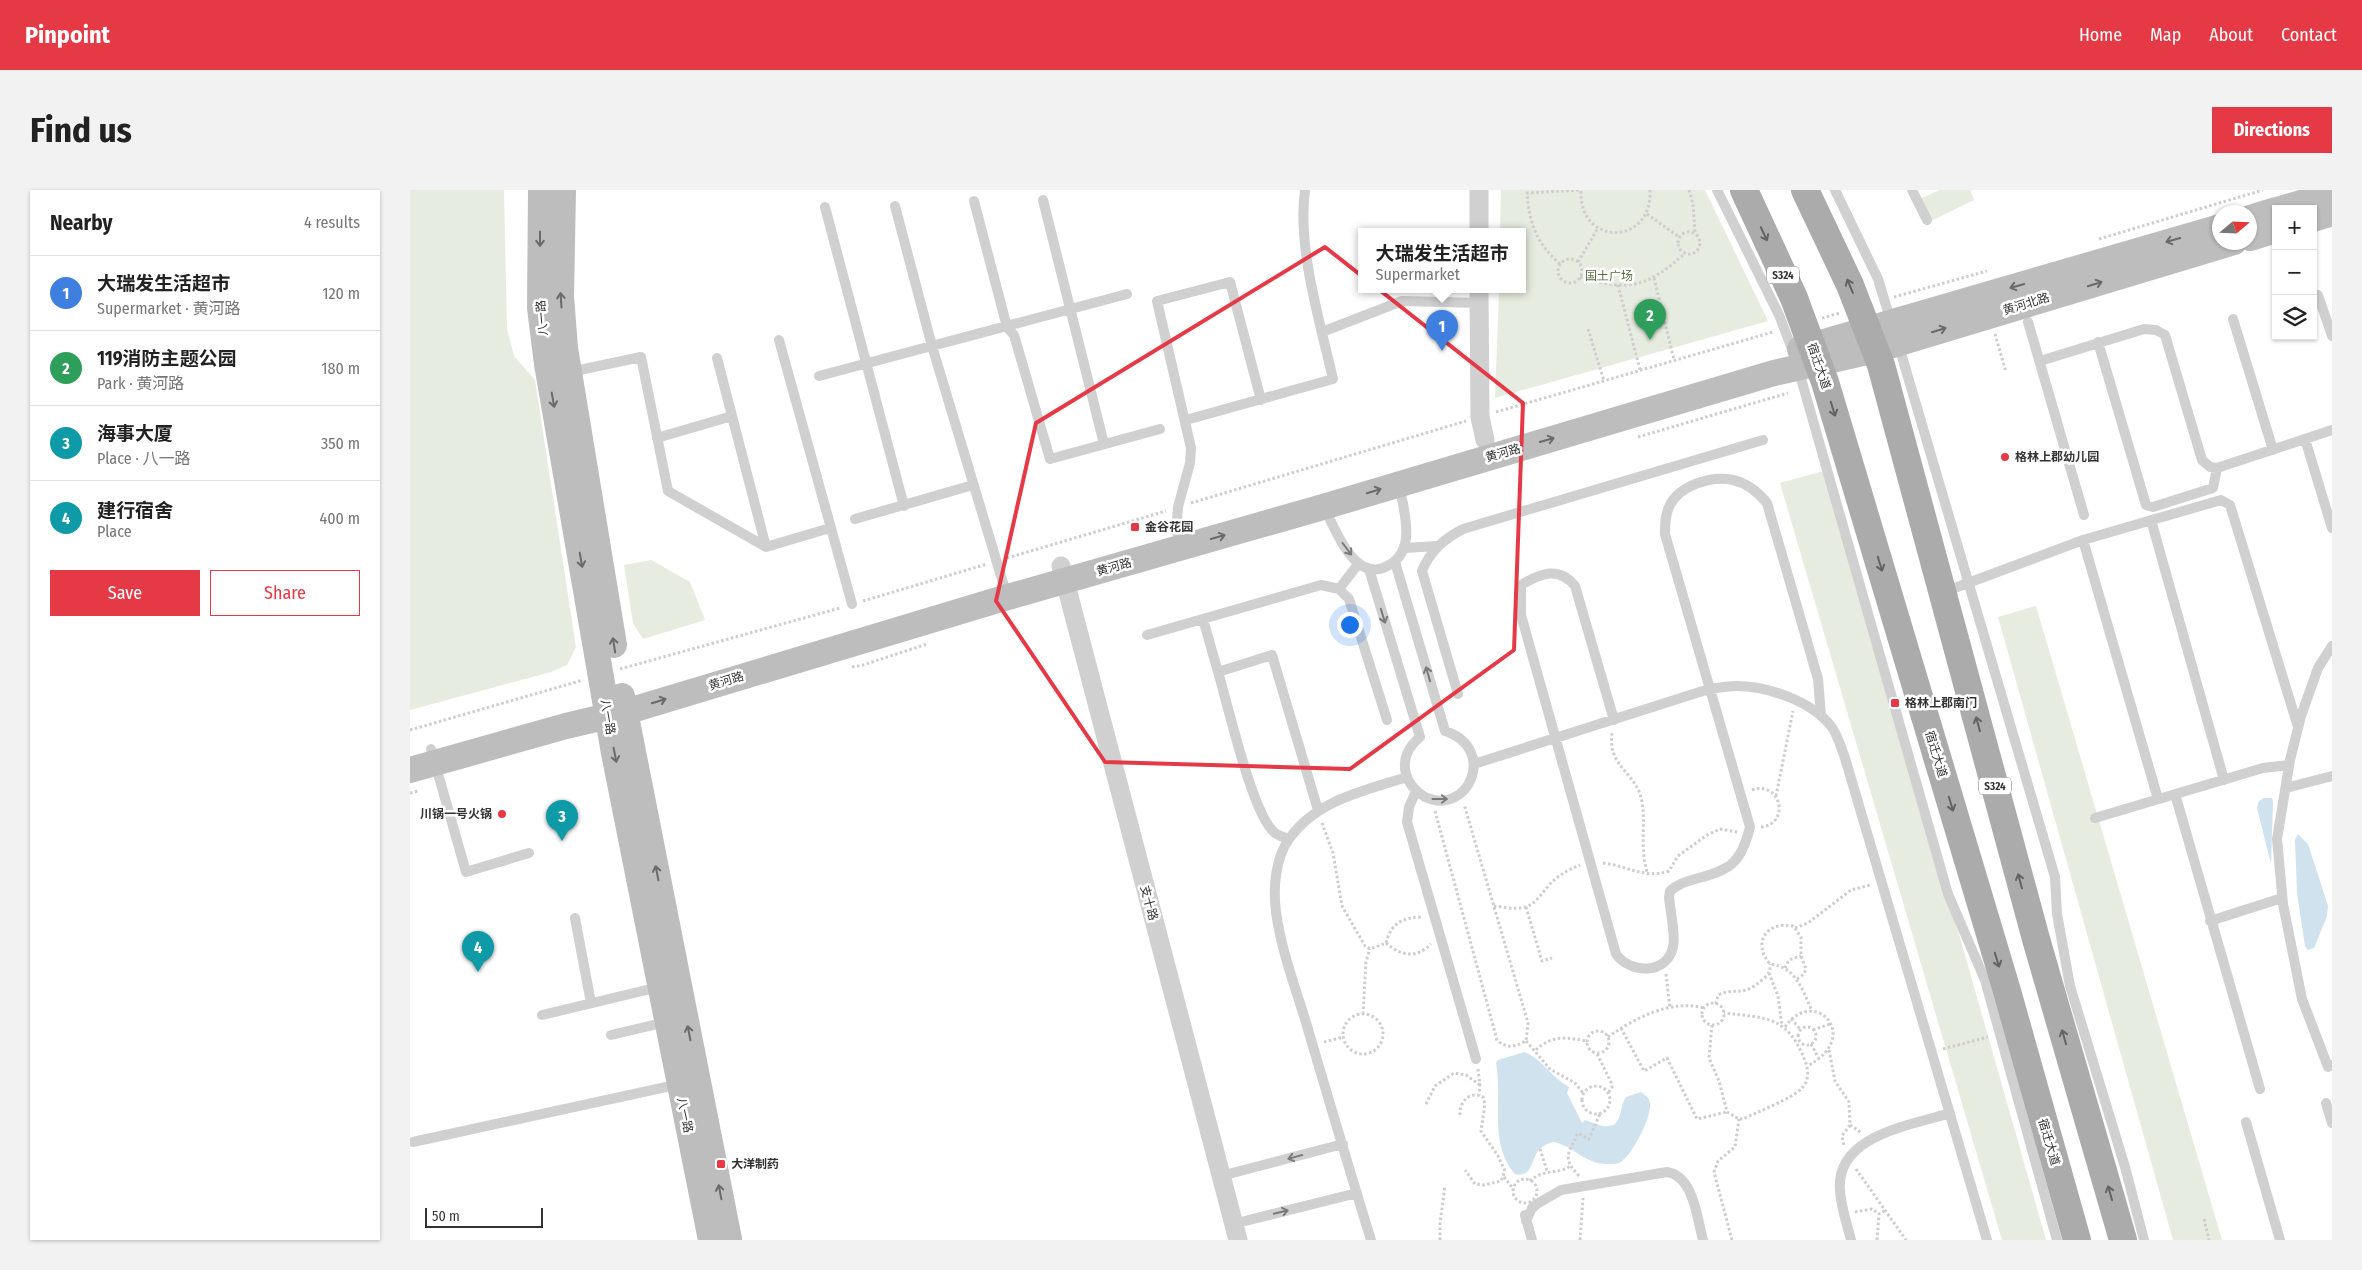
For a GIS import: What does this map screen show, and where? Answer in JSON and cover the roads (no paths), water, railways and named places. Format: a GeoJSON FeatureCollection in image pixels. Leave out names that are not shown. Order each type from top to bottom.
{"type":"FeatureCollection","features":[{"type":"Feature","properties":{"kind":"main road","name":"八一路"},"geometry":{"type":"LineString","coordinates":[[541,190],[540,308],[547,364],[689,1082],[729,1240]]}},
{"type":"Feature","properties":{"kind":"main road","name":"八一路"},"geometry":{"type":"LineString","coordinates":[[563,190],[561,296],[569,372],[613,694],[660,987],[667,1022],[689,1082],[711,1240]]}},
{"type":"Feature","properties":{"kind":"main road","name":"宿迁大道"},"geometry":{"type":"LineString","coordinates":[[1744,190],[1802,346],[2001,972],[2077,1240]]}},
{"type":"Feature","properties":{"kind":"main road","name":"S324"},"geometry":{"type":"LineString","coordinates":[[1805,190],[1879,326],[1943,592],[2036,939],[2123,1240]]}},
{"type":"Feature","properties":{"kind":"main road"},"geometry":{"type":"LineString","coordinates":[[2294,205],[2332,194]]}},
{"type":"Feature","properties":{"kind":"main road"},"geometry":{"type":"LineString","coordinates":[[2257,216],[2272,211]]}},
{"type":"Feature","properties":{"kind":"main road"},"geometry":{"type":"LineString","coordinates":[[2317,218],[2332,213]]}},
{"type":"Feature","properties":{"kind":"main road","name":"黄河北路"},"geometry":{"type":"LineString","coordinates":[[1879,326],[2212,229]]}},
{"type":"Feature","properties":{"kind":"main road"},"geometry":{"type":"LineString","coordinates":[[2257,236],[2272,231]]}},
{"type":"Feature","properties":{"kind":"main road","name":"黄河北路"},"geometry":{"type":"LineString","coordinates":[[1802,346],[2212,247]]}},
{"type":"Feature","properties":{"kind":"main road","name":"黄河路"},"geometry":{"type":"LineString","coordinates":[[1063,573],[1177,519],[1482,429],[1802,346]]}},
{"type":"Feature","properties":{"kind":"main road","name":"黄河路"},"geometry":{"type":"LineString","coordinates":[[410,770],[425,755],[613,694],[1002,581],[1063,573],[1323,507],[1399,484],[1802,346]]}},
{"type":"Feature","properties":{"kind":"street"},"geometry":{"type":"LineString","coordinates":[[1479,190],[1479,228]]}},
{"type":"Feature","properties":{"kind":"street"},"geometry":{"type":"LineString","coordinates":[[1479,296],[1482,429]]}},
{"type":"Feature","properties":{"kind":"street","name":"支十路"},"geometry":{"type":"LineString","coordinates":[[1063,573],[1235,1232]]}},
{"type":"Feature","properties":{"kind":"lane"},"geometry":{"type":"LineString","coordinates":[[1186,420],[1333,379],[1303,238],[1302,209],[1305,190]]}},
{"type":"Feature","properties":{"kind":"lane"},"geometry":{"type":"LineString","coordinates":[[1717,190],[1802,346],[1948,894],[1986,980],[2057,1240]]}},
{"type":"Feature","properties":{"kind":"lane"},"geometry":{"type":"LineString","coordinates":[[1834,190],[1878,279],[1879,326],[1969,583],[2055,877],[2057,914],[2070,986],[2125,1166],[2144,1240]]}},
{"type":"Feature","properties":{"kind":"lane"},"geometry":{"type":"LineString","coordinates":[[1912,190],[1927,220]]}},
{"type":"Feature","properties":{"kind":"lane"},"geometry":{"type":"LineString","coordinates":[[1043,200],[1104,444]]}},
{"type":"Feature","properties":{"kind":"lane"},"geometry":{"type":"LineString","coordinates":[[974,201],[1007,327],[1014,335],[1050,459],[1160,429]]}},
{"type":"Feature","properties":{"kind":"lane"},"geometry":{"type":"LineString","coordinates":[[895,206],[932,346],[1002,581]]}},
{"type":"Feature","properties":{"kind":"lane"},"geometry":{"type":"LineString","coordinates":[[825,207],[904,506]]}},
{"type":"Feature","properties":{"kind":"lane"},"geometry":{"type":"LineString","coordinates":[[1177,519],[1191,454],[1186,420],[1157,301],[1230,282],[1261,400]]}},
{"type":"Feature","properties":{"kind":"lane"},"geometry":{"type":"LineString","coordinates":[[819,376],[1127,294]]}},
{"type":"Feature","properties":{"kind":"lane"},"geometry":{"type":"LineString","coordinates":[[2318,295],[2332,336]]}},
{"type":"Feature","properties":{"kind":"lane"},"geometry":{"type":"LineString","coordinates":[[1322,332],[1402,301],[1479,296]]}},
{"type":"Feature","properties":{"kind":"lane"},"geometry":{"type":"LineString","coordinates":[[2233,319],[2273,450]]}},
{"type":"Feature","properties":{"kind":"lane"},"geometry":{"type":"LineString","coordinates":[[2028,322],[2084,515]]}},
{"type":"Feature","properties":{"kind":"lane"},"geometry":{"type":"LineString","coordinates":[[2040,361],[2144,329],[2156,330],[2165,335],[2202,460],[2210,467],[2217,468],[2332,430]]}},
{"type":"Feature","properties":{"kind":"lane"},"geometry":{"type":"LineString","coordinates":[[779,340],[852,604]]}},
{"type":"Feature","properties":{"kind":"lane"},"geometry":{"type":"LineString","coordinates":[[2098,342],[2146,505],[2153,506],[2213,488],[2217,468]]}},
{"type":"Feature","properties":{"kind":"lane"},"geometry":{"type":"LineString","coordinates":[[569,372],[641,357],[668,491],[766,547],[830,528]]}},
{"type":"Feature","properties":{"kind":"lane"},"geometry":{"type":"LineString","coordinates":[[717,358],[766,547]]}},
{"type":"Feature","properties":{"kind":"lane"},"geometry":{"type":"LineString","coordinates":[[657,438],[732,416]]}},
{"type":"Feature","properties":{"kind":"lane"},"geometry":{"type":"LineString","coordinates":[[2304,439],[2332,528]]}},
{"type":"Feature","properties":{"kind":"lane"},"geometry":{"type":"LineString","coordinates":[[1458,694],[1422,571],[1426,560],[1446,538],[1462,529],[1763,440]]}},
{"type":"Feature","properties":{"kind":"lane"},"geometry":{"type":"LineString","coordinates":[[1614,720],[1575,586],[1568,577],[1557,573],[1544,574],[1521,585],[1520,603],[1616,954],[1622,962],[1629,966],[1648,969],[1658,967],[1669,958],[1674,946],[1669,898],[1670,891],[1683,883],[1727,869],[1743,852],[1749,832],[1740,794],[1665,534],[1665,517],[1675,498],[1697,483],[1732,479],[1746,484],[1767,503],[1818,679],[1821,715]]}},
{"type":"Feature","properties":{"kind":"lane"},"geometry":{"type":"LineString","coordinates":[[1323,507],[1345,548],[1358,563],[1369,569],[1379,569],[1395,562],[1405,548],[1406,524],[1399,484]]}},
{"type":"Feature","properties":{"kind":"lane"},"geometry":{"type":"LineString","coordinates":[[855,519],[973,485]]}},
{"type":"Feature","properties":{"kind":"lane"},"geometry":{"type":"LineString","coordinates":[[1943,592],[2084,540],[2221,500],[2230,506],[2298,727]]}},
{"type":"Feature","properties":{"kind":"lane"},"geometry":{"type":"LineString","coordinates":[[2151,520],[2224,780]]}},
{"type":"Feature","properties":{"kind":"lane"},"geometry":{"type":"LineString","coordinates":[[2084,540],[2158,800]]}},
{"type":"Feature","properties":{"kind":"lane"},"geometry":{"type":"LineString","coordinates":[[1405,548],[1438,546]]}},
{"type":"Feature","properties":{"kind":"lane"},"geometry":{"type":"LineString","coordinates":[[1369,569],[1420,736],[1406,754],[1406,777],[1416,791],[1432,799],[1444,800],[1461,793],[1470,783],[1474,764],[1468,746],[1454,734],[1445,731],[1395,562]]}},
{"type":"Feature","properties":{"kind":"lane"},"geometry":{"type":"LineString","coordinates":[[1339,589],[1358,563]]}},
{"type":"Feature","properties":{"kind":"lane"},"geometry":{"type":"LineString","coordinates":[[1147,635],[1321,585],[1339,589],[1349,599],[1387,720]]}},
{"type":"Feature","properties":{"kind":"lane"},"geometry":{"type":"LineString","coordinates":[[1203,619],[1253,793],[1275,833],[1288,839]]}},
{"type":"Feature","properties":{"kind":"lane"},"geometry":{"type":"LineString","coordinates":[[2332,646],[2318,668],[2298,727],[2289,764],[2277,839],[2282,898],[2302,999],[2328,1067],[2332,1065]]}},
{"type":"Feature","properties":{"kind":"lane"},"geometry":{"type":"LineString","coordinates":[[1218,672],[1272,655],[1318,810]]}},
{"type":"Feature","properties":{"kind":"lane"},"geometry":{"type":"LineString","coordinates":[[1474,764],[1709,689],[1736,686],[1763,689],[1795,700],[1821,715],[1832,728],[1845,758],[1987,1240]]}},
{"type":"Feature","properties":{"kind":"lane"},"geometry":{"type":"LineString","coordinates":[[425,755],[466,872],[529,853]]}},
{"type":"Feature","properties":{"kind":"lane"},"geometry":{"type":"LineString","coordinates":[[2094,818],[2262,768],[2289,764]]}},
{"type":"Feature","properties":{"kind":"lane"},"geometry":{"type":"LineString","coordinates":[[2286,788],[2332,776]]}},
{"type":"Feature","properties":{"kind":"lane"},"geometry":{"type":"LineString","coordinates":[[1371,1240],[1313,1046],[1276,912],[1278,860],[1288,839],[1318,810],[1341,798],[1406,777]]}},
{"type":"Feature","properties":{"kind":"lane"},"geometry":{"type":"LineString","coordinates":[[1416,791],[1409,807],[1407,822],[1476,1059]]}},
{"type":"Feature","properties":{"kind":"lane"},"geometry":{"type":"LineString","coordinates":[[2175,794],[2260,1089]]}},
{"type":"Feature","properties":{"kind":"lane"},"geometry":{"type":"LineString","coordinates":[[2210,920],[2282,898]]}},
{"type":"Feature","properties":{"kind":"lane"},"geometry":{"type":"LineString","coordinates":[[575,918],[591,1003]]}},
{"type":"Feature","properties":{"kind":"lane"},"geometry":{"type":"LineString","coordinates":[[542,1015],[660,987]]}},
{"type":"Feature","properties":{"kind":"lane"},"geometry":{"type":"LineString","coordinates":[[611,1035],[667,1022]]}},
{"type":"Feature","properties":{"kind":"lane"},"geometry":{"type":"LineString","coordinates":[[413,1142],[689,1082]]}},
{"type":"Feature","properties":{"kind":"lane"},"geometry":{"type":"LineString","coordinates":[[2326,1103],[2332,1123]]}},
{"type":"Feature","properties":{"kind":"lane"},"geometry":{"type":"LineString","coordinates":[[1851,1240],[1840,1189],[1842,1171],[1848,1157],[1857,1146],[1874,1137],[1950,1113]]}},
{"type":"Feature","properties":{"kind":"lane"},"geometry":{"type":"LineString","coordinates":[[2246,1122],[2280,1240]]}},
{"type":"Feature","properties":{"kind":"lane"},"geometry":{"type":"LineString","coordinates":[[1221,1176],[1342,1144]]}},
{"type":"Feature","properties":{"kind":"lane"},"geometry":{"type":"LineString","coordinates":[[1532,1240],[1525,1217],[1537,1204],[1562,1190],[1667,1172],[1678,1176],[1687,1186],[1703,1240]]}},
{"type":"Feature","properties":{"kind":"lane"},"geometry":{"type":"LineString","coordinates":[[1235,1232],[1357,1192]]}},
{"type":"Feature","properties":{"kind":"water"},"geometry":{"type":"Polygon","coordinates":[[[2264,798],[2272,798],[2273,802],[2271,864],[2257,808],[2259,801],[2264,798]]]}},
{"type":"Feature","properties":{"kind":"water"},"geometry":{"type":"Polygon","coordinates":[[[2298,834],[2308,844],[2328,906],[2327,916],[2314,948],[2308,950],[2305,946],[2297,893],[2295,840],[2298,834]]]}},
{"type":"Feature","properties":{"kind":"water"},"geometry":{"type":"Polygon","coordinates":[[[1525,1052],[1569,1087],[1567,1093],[1582,1123],[1585,1120],[1603,1126],[1615,1124],[1626,1097],[1641,1092],[1648,1097],[1650,1106],[1646,1122],[1627,1157],[1619,1163],[1600,1163],[1585,1158],[1566,1146],[1552,1142],[1543,1146],[1538,1151],[1525,1174],[1515,1174],[1507,1162],[1499,1134],[1496,1063],[1498,1060],[1525,1052]]]}},
{"type":"Feature","properties":{"kind":"place","name":"119消防主题公园"},"geometry":{"type":"Point","coordinates":[1650,340]}},
{"type":"Feature","properties":{"kind":"place","name":"大瑞发生活超市"},"geometry":{"type":"Point","coordinates":[1442,351]}},
{"type":"Feature","properties":{"kind":"place","name":"格林上郡幼儿园"},"geometry":{"type":"Point","coordinates":[2005,457]}},
{"type":"Feature","properties":{"kind":"place","name":"金谷花园"},"geometry":{"type":"Point","coordinates":[1135,527]}},
{"type":"Feature","properties":{"kind":"place","name":"格林上郡南门"},"geometry":{"type":"Point","coordinates":[1895,703]}},
{"type":"Feature","properties":{"kind":"place","name":"川锅一号火锅"},"geometry":{"type":"Point","coordinates":[502,814]}},
{"type":"Feature","properties":{"kind":"place","name":"海事大厦"},"geometry":{"type":"Point","coordinates":[562,841]}},
{"type":"Feature","properties":{"kind":"place","name":"建行宿舍"},"geometry":{"type":"Point","coordinates":[478,972]}},
{"type":"Feature","properties":{"kind":"place","name":"大洋制药"},"geometry":{"type":"Point","coordinates":[721,1164]}},
{"type":"Feature","properties":{"kind":"park label","name":"国土广场"},"geometry":{"type":"Point","coordinates":[1609,276]}}]}
